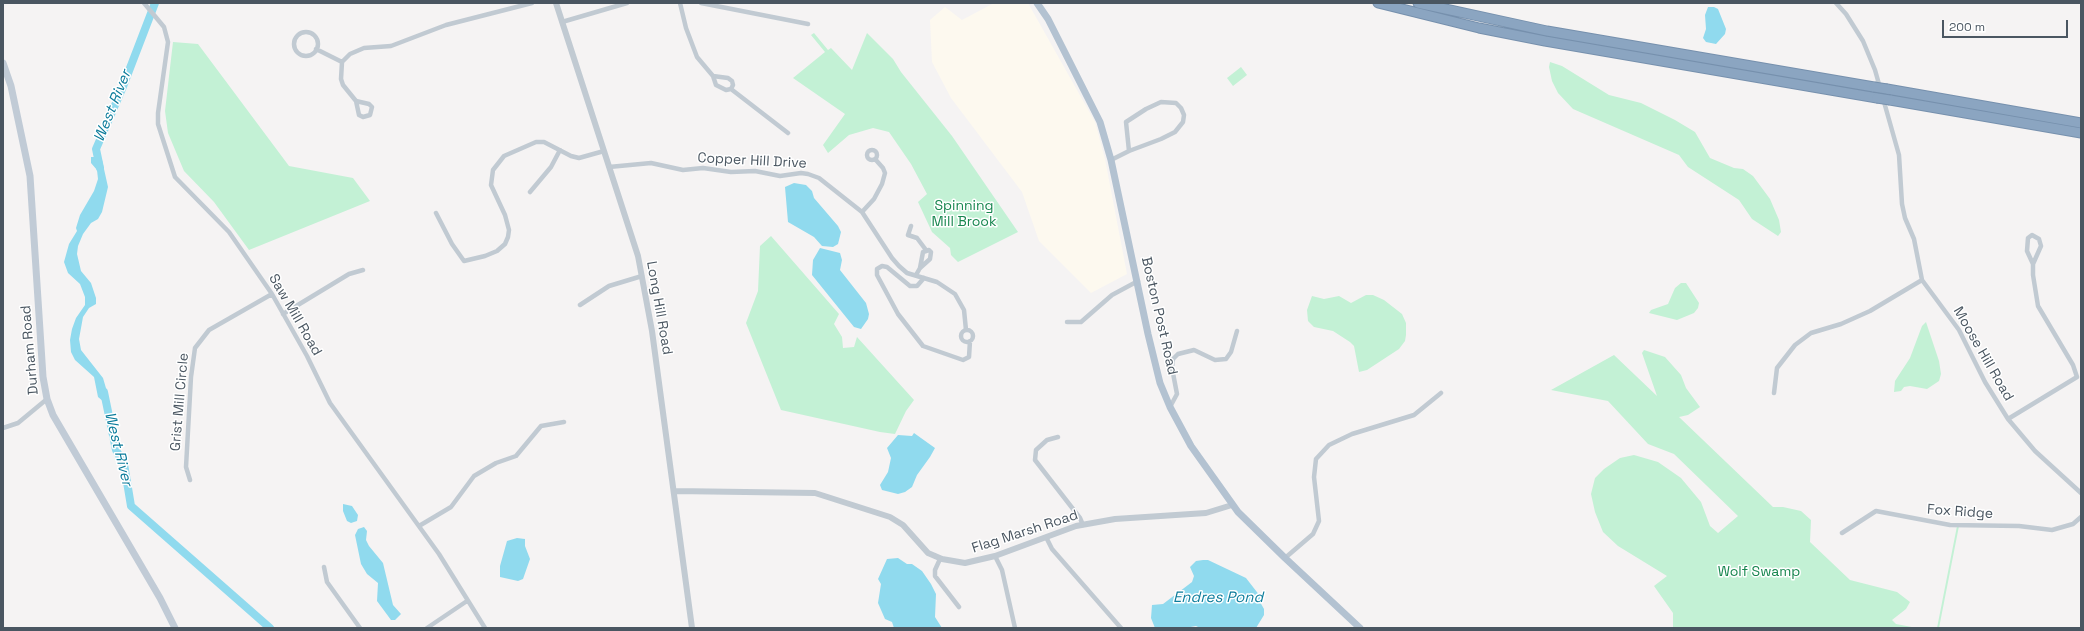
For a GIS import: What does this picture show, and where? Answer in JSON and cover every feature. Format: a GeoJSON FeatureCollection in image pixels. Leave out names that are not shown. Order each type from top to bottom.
{"type":"FeatureCollection","features":[{"type":"Feature","properties":{"kind":"highway"},"geometry":{"type":"LineString","coordinates":[[1378,3],[1479,28],[1545,41],[2081,133]]}},
{"type":"Feature","properties":{"kind":"highway"},"geometry":{"type":"LineString","coordinates":[[1418,3],[1547,31],[2081,123]]}},
{"type":"Feature","properties":{"kind":"main road","name":"Boston Post Road"},"geometry":{"type":"LineString","coordinates":[[1037,3],[1048,19],[1100,122],[1111,160],[1138,281],[1148,334],[1160,383],[1170,407],[1191,446],[1232,505],[1285,558],[1360,628]]}},
{"type":"Feature","properties":{"kind":"main road","name":"Durham Road"},"geometry":{"type":"LineString","coordinates":[[3,63],[11,86],[30,176],[43,377],[47,399],[54,416],[160,598],[175,628]]}},
{"type":"Feature","properties":{"kind":"street","name":"Saw Mill Road"},"geometry":{"type":"LineString","coordinates":[[144,3],[164,27],[168,42],[158,124],[175,177],[229,232],[272,294],[307,356],[330,403],[439,554],[485,628]]}},
{"type":"Feature","properties":{"kind":"street"},"geometry":{"type":"LineString","coordinates":[[356,101],[343,85],[341,79],[342,62],[356,50],[391,46],[446,25],[532,3]]}},
{"type":"Feature","properties":{"kind":"street","name":"Long Hill Road"},"geometry":{"type":"LineString","coordinates":[[556,3],[633,239],[642,276],[652,331],[675,491],[692,628]]}},
{"type":"Feature","properties":{"kind":"street"},"geometry":{"type":"LineString","coordinates":[[562,22],[627,3]]}},
{"type":"Feature","properties":{"kind":"street"},"geometry":{"type":"LineString","coordinates":[[680,3],[692,46],[697,57],[713,76],[716,85],[722,89],[731,89],[788,133]]}},
{"type":"Feature","properties":{"kind":"street"},"geometry":{"type":"LineString","coordinates":[[704,3],[808,24]]}},
{"type":"Feature","properties":{"kind":"street","name":"Moose Hill Road"},"geometry":{"type":"LineString","coordinates":[[1836,3],[1846,14],[1863,41],[1875,70],[1899,155],[1902,204],[1905,218],[1914,239],[1922,280],[1959,330],[1985,382],[2008,419],[2035,451],[2081,493]]}},
{"type":"Feature","properties":{"kind":"street"},"geometry":{"type":"LineString","coordinates":[[300,33],[310,33],[317,40],[316,49],[309,55],[300,54],[295,46],[296,37],[300,33]]}},
{"type":"Feature","properties":{"kind":"street"},"geometry":{"type":"LineString","coordinates":[[316,49],[342,62]]}},
{"type":"Feature","properties":{"kind":"street"},"geometry":{"type":"LineString","coordinates":[[713,76],[728,78],[732,81],[733,85],[731,89]]}},
{"type":"Feature","properties":{"kind":"street"},"geometry":{"type":"LineString","coordinates":[[1111,160],[1129,151],[1162,139],[1175,132],[1183,122],[1184,115],[1181,108],[1176,103],[1161,102],[1146,108],[1126,122],[1129,151]]}},
{"type":"Feature","properties":{"kind":"street"},"geometry":{"type":"LineString","coordinates":[[436,213],[452,244],[464,261],[497,251],[505,244],[509,230],[505,215],[491,185],[493,170],[498,163],[515,150],[536,142],[544,142],[579,158],[604,151]]}},
{"type":"Feature","properties":{"kind":"street"},"geometry":{"type":"LineString","coordinates":[[530,192],[551,167],[560,150]]}},
{"type":"Feature","properties":{"kind":"street"},"geometry":{"type":"LineString","coordinates":[[862,212],[874,199],[882,184],[885,173],[883,168],[875,159]]}},
{"type":"Feature","properties":{"kind":"street","name":"Copper Hill Drive"},"geometry":{"type":"LineString","coordinates":[[609,168],[652,163],[683,170],[703,168],[731,172],[755,171],[780,176],[801,173],[808,174],[825,182],[862,212],[892,258],[907,273],[946,287],[955,294],[961,303],[966,330]]}},
{"type":"Feature","properties":{"kind":"street"},"geometry":{"type":"LineString","coordinates":[[911,226],[908,235],[917,238],[926,250],[931,252],[932,255],[925,265],[920,268]]}},
{"type":"Feature","properties":{"kind":"street"},"geometry":{"type":"LineString","coordinates":[[2008,419],[2077,377],[2073,365],[2038,306],[2032,275],[2033,264],[2041,246],[2039,240],[2032,235],[2028,238],[2027,251],[2033,264]]}},
{"type":"Feature","properties":{"kind":"street"},"geometry":{"type":"LineString","coordinates":[[916,275],[920,268],[923,252],[926,250]]}},
{"type":"Feature","properties":{"kind":"street"},"geometry":{"type":"LineString","coordinates":[[924,278],[917,286],[910,286],[887,267],[880,267],[877,275],[895,309],[908,329],[923,346],[963,360],[969,357],[972,335],[966,330],[961,333],[961,339],[966,342],[970,341]]}},
{"type":"Feature","properties":{"kind":"street"},"geometry":{"type":"LineString","coordinates":[[283,314],[349,274],[363,270]]}},
{"type":"Feature","properties":{"kind":"street"},"geometry":{"type":"LineString","coordinates":[[580,305],[612,284],[642,276]]}},
{"type":"Feature","properties":{"kind":"street"},"geometry":{"type":"LineString","coordinates":[[1774,393],[1777,368],[1782,359],[1800,341],[1811,333],[1841,324],[1870,311],[1922,280]]}},
{"type":"Feature","properties":{"kind":"street"},"geometry":{"type":"LineString","coordinates":[[1067,322],[1081,322],[1112,295],[1138,281]]}},
{"type":"Feature","properties":{"kind":"street","name":"Grist Mill Circle"},"geometry":{"type":"LineString","coordinates":[[190,480],[186,467],[191,377],[195,348],[209,330],[272,294]]}},
{"type":"Feature","properties":{"kind":"street"},"geometry":{"type":"LineString","coordinates":[[1170,407],[1177,394],[1172,368],[1173,359],[1178,354],[1194,350],[1215,360],[1226,359],[1231,352],[1237,331]]}},
{"type":"Feature","properties":{"kind":"street"},"geometry":{"type":"LineString","coordinates":[[1285,558],[1313,534],[1318,521],[1314,477],[1316,459],[1330,445],[1352,434],[1414,415],[1441,393]]}},
{"type":"Feature","properties":{"kind":"street"},"geometry":{"type":"LineString","coordinates":[[3,428],[18,423],[47,399]]}},
{"type":"Feature","properties":{"kind":"street"},"geometry":{"type":"LineString","coordinates":[[419,526],[451,507],[474,476],[496,463],[516,456],[541,426],[564,422]]}},
{"type":"Feature","properties":{"kind":"street"},"geometry":{"type":"LineString","coordinates":[[1058,437],[1047,440],[1036,450],[1035,460],[1080,518],[1083,525]]}},
{"type":"Feature","properties":{"kind":"street","name":"Flag Marsh Road"},"geometry":{"type":"LineString","coordinates":[[675,491],[815,493],[890,517],[903,525],[928,553],[940,559],[965,563],[995,556],[1083,525],[1137,517],[1206,513],[1232,505]]}},
{"type":"Feature","properties":{"kind":"street","name":"Fox Ridge"},"geometry":{"type":"LineString","coordinates":[[1842,533],[1876,511],[1950,525],[2019,526],[2051,530],[2073,524],[2081,517]]}},
{"type":"Feature","properties":{"kind":"street"},"geometry":{"type":"LineString","coordinates":[[1046,537],[1052,549],[1121,628]]}},
{"type":"Feature","properties":{"kind":"street"},"geometry":{"type":"LineString","coordinates":[[995,556],[1002,570],[1015,628]]}},
{"type":"Feature","properties":{"kind":"street"},"geometry":{"type":"LineString","coordinates":[[940,559],[935,570],[935,576],[959,607]]}},
{"type":"Feature","properties":{"kind":"street"},"geometry":{"type":"LineString","coordinates":[[324,567],[327,582],[360,628]]}},
{"type":"Feature","properties":{"kind":"street"},"geometry":{"type":"LineString","coordinates":[[427,628],[467,601]]}},
{"type":"Feature","properties":{"kind":"shaded area"},"geometry":{"type":"Polygon","coordinates":[[[994,3],[1028,3],[1095,122],[1105,159],[1127,274],[1091,293],[1039,241],[1022,192],[951,98],[932,62],[930,20],[945,7],[962,20],[994,3]]]}},
{"type":"Feature","properties":{"kind":"green space","name":"Spinning Mill Brook"},"geometry":{"type":"Polygon","coordinates":[[[814,33],[828,50],[831,48],[852,70],[867,33],[893,59],[901,72],[952,136],[1018,232],[958,262],[951,255],[950,248],[932,232],[918,202],[927,194],[911,164],[889,132],[873,128],[849,135],[828,153],[823,145],[845,114],[793,78],[825,52],[811,35],[814,33]]]}},
{"type":"Feature","properties":{"kind":"green space"},"geometry":{"type":"Polygon","coordinates":[[[173,42],[198,44],[289,166],[353,178],[370,201],[249,250],[214,202],[184,171],[168,133],[165,111],[173,42]]]}},
{"type":"Feature","properties":{"kind":"green space"},"geometry":{"type":"Polygon","coordinates":[[[1550,62],[1562,66],[1609,95],[1641,103],[1695,132],[1710,158],[1734,168],[1743,169],[1753,176],[1770,199],[1779,220],[1781,232],[1778,236],[1752,219],[1739,200],[1688,167],[1679,155],[1573,109],[1558,93],[1552,81],[1549,67],[1550,62]]]}},
{"type":"Feature","properties":{"kind":"green space"},"geometry":{"type":"Polygon","coordinates":[[[1241,67],[1247,75],[1233,86],[1227,78],[1241,67]]]}},
{"type":"Feature","properties":{"kind":"green space"},"geometry":{"type":"Polygon","coordinates":[[[771,236],[839,314],[834,324],[842,337],[843,348],[854,347],[857,337],[914,400],[906,411],[895,434],[781,410],[746,323],[758,291],[760,246],[771,236]]]}},
{"type":"Feature","properties":{"kind":"green space"},"geometry":{"type":"Polygon","coordinates":[[[1681,283],[1686,283],[1699,303],[1698,308],[1694,313],[1677,320],[1649,313],[1651,310],[1668,304],[1675,288],[1681,283]]]}},
{"type":"Feature","properties":{"kind":"green space"},"geometry":{"type":"Polygon","coordinates":[[[1366,295],[1373,295],[1384,300],[1402,314],[1406,323],[1406,335],[1405,341],[1399,349],[1367,370],[1359,372],[1354,346],[1333,331],[1314,327],[1308,321],[1307,310],[1312,296],[1324,299],[1339,296],[1351,303],[1366,295]]]}},
{"type":"Feature","properties":{"kind":"green space"},"geometry":{"type":"Polygon","coordinates":[[[1926,322],[1939,361],[1941,374],[1939,381],[1927,389],[1910,386],[1904,387],[1901,391],[1894,392],[1895,381],[1910,358],[1922,326],[1926,322]]]}},
{"type":"Feature","properties":{"kind":"green space","name":"Wolf Swamp"},"geometry":{"type":"Polygon","coordinates":[[[1644,350],[1665,357],[1681,375],[1686,388],[1700,407],[1688,415],[1679,417],[1773,507],[1783,507],[1801,511],[1811,520],[1810,542],[1850,580],[1897,592],[1910,602],[1906,609],[1892,620],[1896,624],[1917,628],[1673,628],[1673,613],[1654,586],[1667,576],[1618,546],[1603,532],[1595,512],[1591,494],[1595,478],[1604,469],[1620,458],[1634,455],[1658,462],[1681,478],[1701,502],[1710,526],[1718,533],[1738,516],[1674,454],[1648,444],[1608,401],[1551,390],[1614,355],[1657,396],[1642,353],[1644,350]]]}},
{"type":"Feature","properties":{"kind":"green space"},"geometry":{"type":"Polygon","coordinates":[[[1957,526],[1959,526],[1939,628],[1937,628],[1957,526]]]}},
{"type":"Feature","properties":{"kind":"water"},"geometry":{"type":"Polygon","coordinates":[[[1708,7],[1718,9],[1726,29],[1725,34],[1716,44],[1706,42],[1703,38],[1706,29],[1705,15],[1708,7]]]}},
{"type":"Feature","properties":{"kind":"water"},"geometry":{"type":"Polygon","coordinates":[[[91,157],[102,160],[108,187],[102,212],[98,219],[91,223],[83,234],[78,246],[77,254],[81,271],[91,283],[96,298],[96,304],[89,308],[83,317],[79,339],[81,350],[103,378],[108,395],[107,401],[104,402],[98,397],[94,377],[75,360],[71,352],[70,340],[72,329],[76,318],[85,305],[85,297],[80,284],[68,273],[64,262],[69,244],[77,231],[76,228],[80,215],[94,191],[98,179],[97,170],[91,163],[91,157]]]}},
{"type":"Feature","properties":{"kind":"water"},"geometry":{"type":"Polygon","coordinates":[[[794,183],[806,185],[812,191],[814,198],[838,226],[841,232],[838,244],[833,247],[822,246],[814,237],[788,222],[785,187],[794,183]]]}},
{"type":"Feature","properties":{"kind":"water"},"geometry":{"type":"Polygon","coordinates":[[[820,248],[840,253],[842,260],[840,270],[866,303],[869,314],[868,319],[861,329],[854,327],[812,275],[813,260],[820,248]]]}},
{"type":"Feature","properties":{"kind":"water"},"geometry":{"type":"Polygon","coordinates":[[[914,433],[935,448],[930,457],[917,475],[912,487],[905,492],[898,494],[882,490],[880,485],[888,472],[891,458],[887,448],[898,435],[912,436],[914,433]]]}},
{"type":"Feature","properties":{"kind":"water"},"geometry":{"type":"Polygon","coordinates":[[[343,504],[352,506],[358,515],[357,521],[351,523],[347,521],[343,511],[343,504]]]}},
{"type":"Feature","properties":{"kind":"water"},"geometry":{"type":"Polygon","coordinates":[[[364,527],[367,531],[366,540],[369,546],[383,563],[393,605],[401,614],[395,620],[391,620],[377,601],[378,583],[367,574],[361,564],[355,535],[358,529],[364,527]]]}},
{"type":"Feature","properties":{"kind":"water"},"geometry":{"type":"Polygon","coordinates":[[[517,538],[525,539],[525,546],[530,559],[523,579],[518,581],[500,577],[500,566],[507,541],[517,538]]]}},
{"type":"Feature","properties":{"kind":"water"},"geometry":{"type":"Polygon","coordinates":[[[898,558],[907,564],[912,564],[922,571],[931,584],[936,594],[935,617],[942,628],[894,628],[892,622],[885,619],[878,603],[881,584],[878,579],[887,559],[898,558]]]}},
{"type":"Feature","properties":{"kind":"water","name":"Endres Pond"},"geometry":{"type":"Polygon","coordinates":[[[1208,560],[1246,578],[1260,596],[1260,602],[1264,609],[1264,615],[1256,628],[1200,628],[1196,626],[1185,628],[1155,628],[1151,618],[1152,605],[1163,604],[1192,582],[1194,576],[1190,567],[1196,561],[1208,560]]]}},
{"type":"Feature","properties":{"kind":"waterway","name":"West River"},"geometry":{"type":"LineString","coordinates":[[100,168],[96,149],[122,89],[155,3]]}},
{"type":"Feature","properties":{"kind":"waterway","name":"West River"},"geometry":{"type":"LineString","coordinates":[[104,392],[116,450],[124,464],[131,506],[270,628]]}}]}
